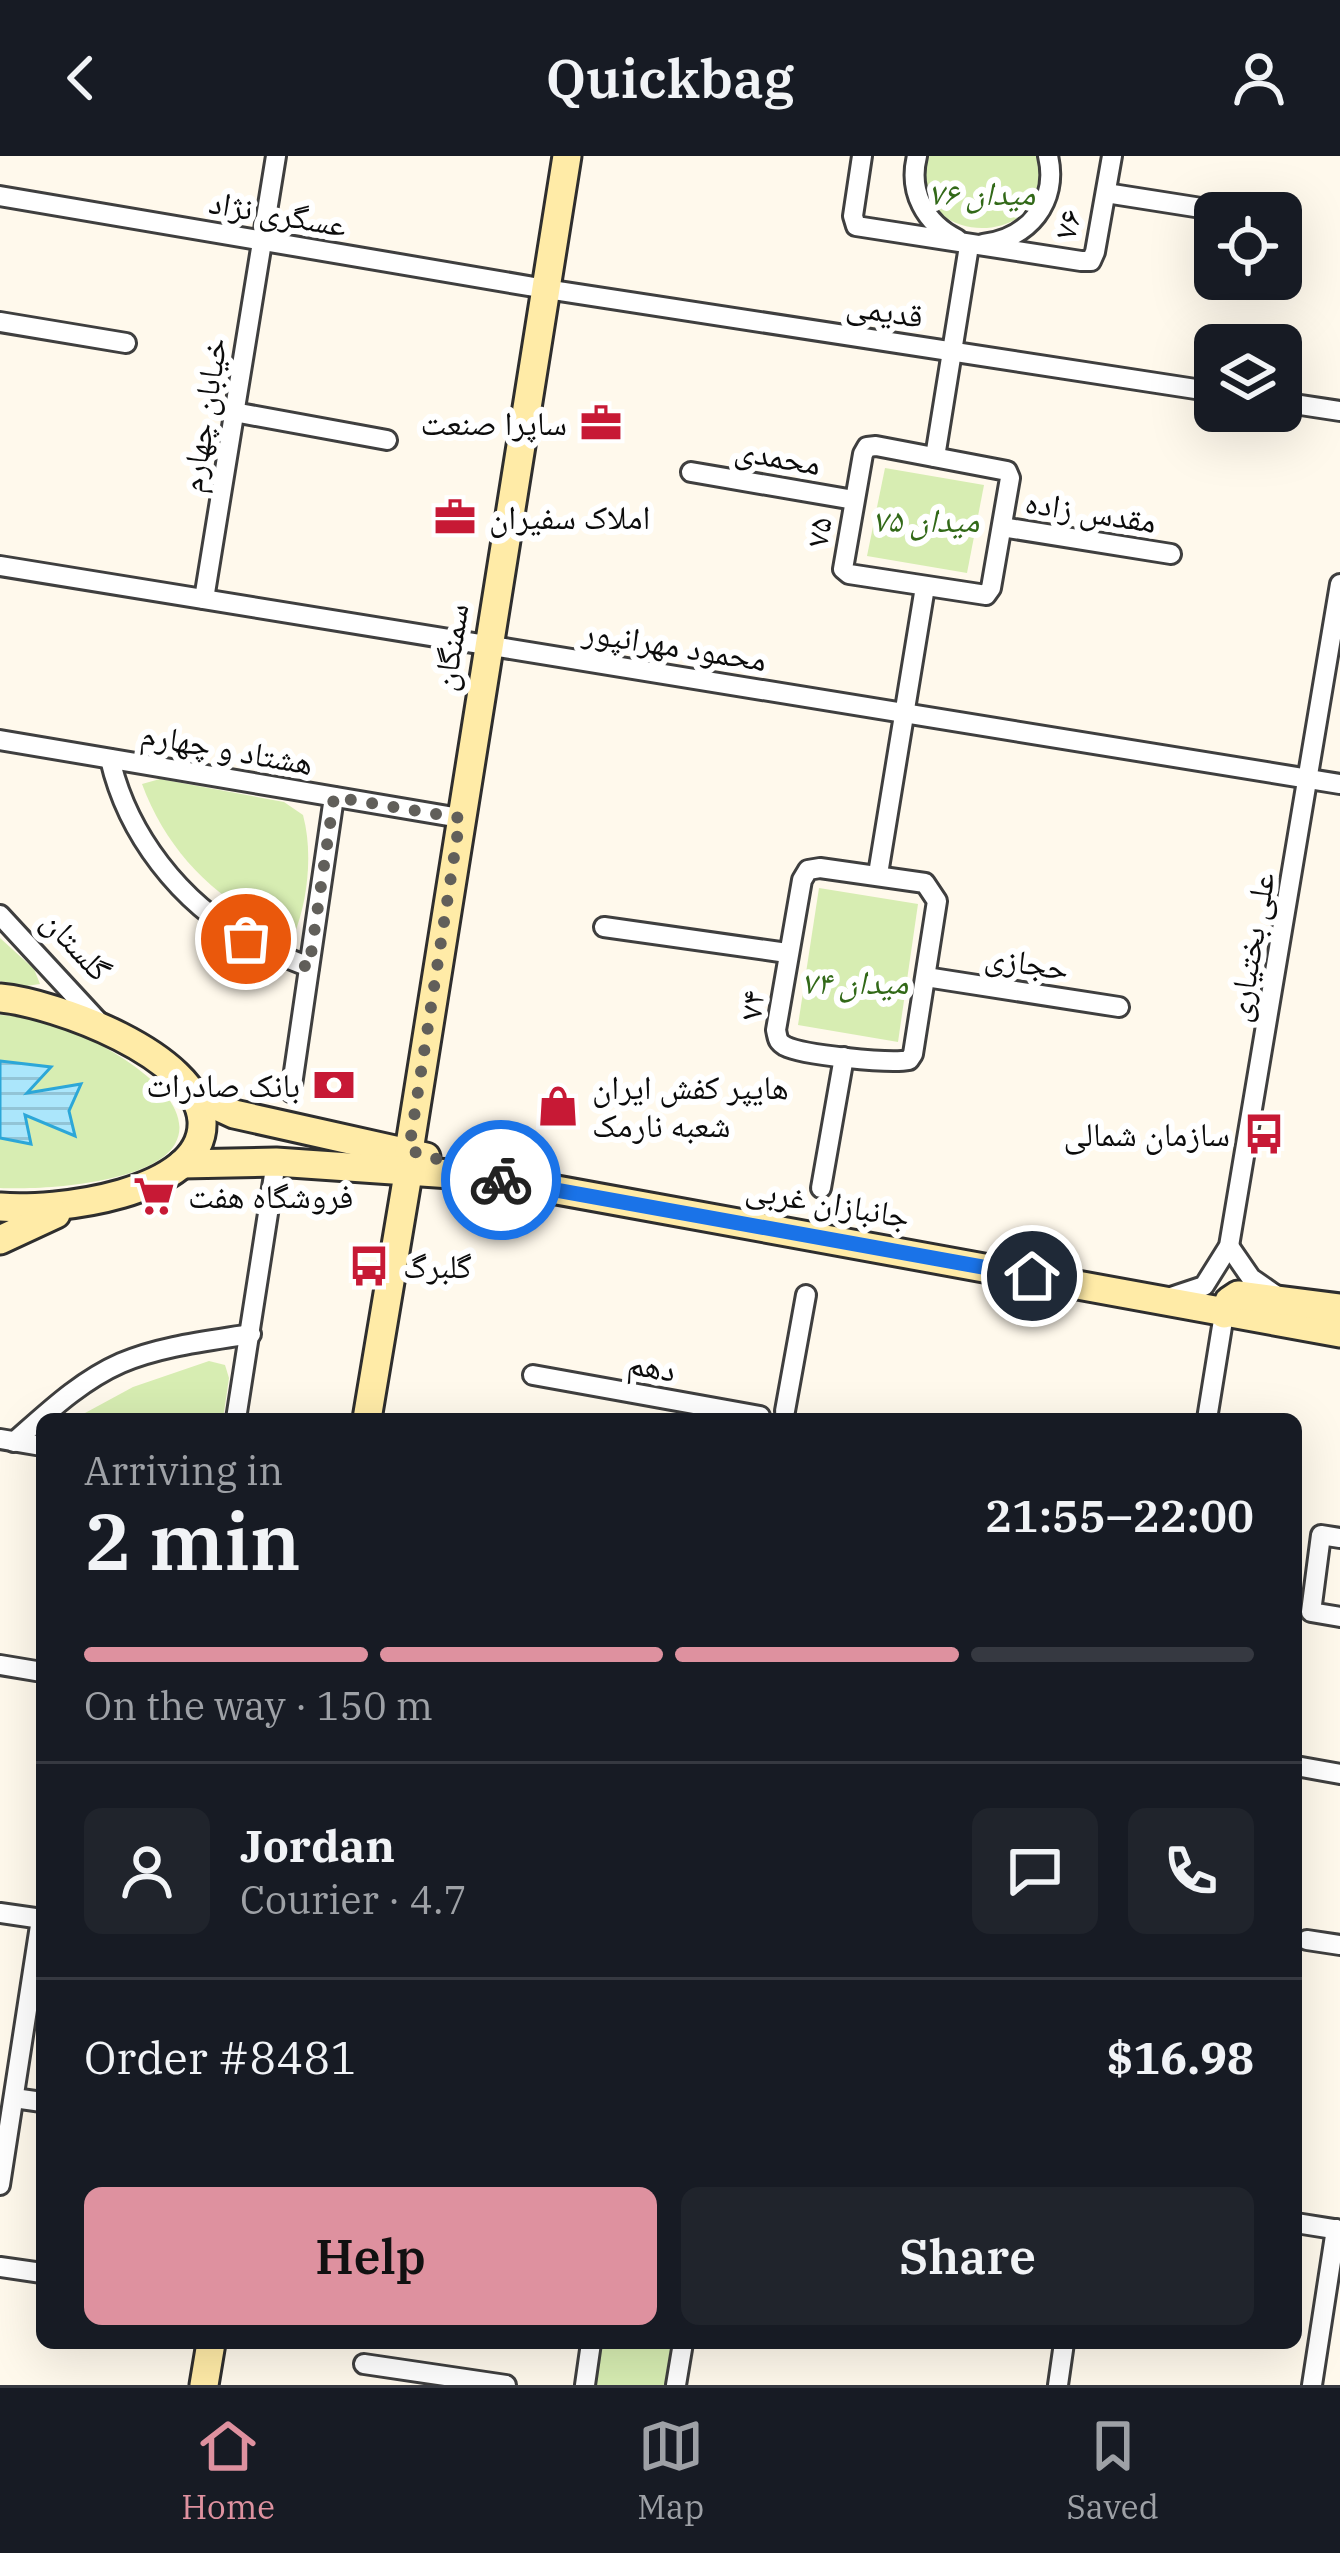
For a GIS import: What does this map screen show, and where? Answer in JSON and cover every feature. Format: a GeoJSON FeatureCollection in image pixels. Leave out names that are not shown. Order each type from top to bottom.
{"type":"FeatureCollection","features":[{"type":"Feature","properties":{"kind":"main road","name":"سمنگان"},"geometry":{"type":"LineString","coordinates":[[368,1413],[568,156]]}},
{"type":"Feature","properties":{"kind":"main road"},"geometry":{"type":"LineString","coordinates":[[0,998],[62,1010],[102,1024],[145,1052],[193,1095],[202,1118],[200,1137],[182,1164],[0,1240]]}},
{"type":"Feature","properties":{"kind":"main road","name":"جانبازان غربی"},"geometry":{"type":"LineString","coordinates":[[193,1095],[234,1114],[408,1162],[1340,1333]]}},
{"type":"Feature","properties":{"kind":"main road","name":"جانبازان غربی"},"geometry":{"type":"LineString","coordinates":[[182,1164],[408,1162]]}},
{"type":"Feature","properties":{"kind":"main road"},"geometry":{"type":"LineString","coordinates":[[0,1207],[71,1207]]}},
{"type":"Feature","properties":{"kind":"main road"},"geometry":{"type":"LineString","coordinates":[[1224,1314],[1228,1301],[1238,1294],[1340,1309]]}},
{"type":"Feature","properties":{"kind":"main road"},"geometry":{"type":"LineString","coordinates":[[204,2385],[211,2349]]}},
{"type":"Feature","properties":{"kind":"street","name":"خیابان چهارم"},"geometry":{"type":"LineString","coordinates":[[204,599],[276,156]]}},
{"type":"Feature","properties":{"kind":"street","name":"۷۶"},"geometry":{"type":"LineString","coordinates":[[861,156],[853,216],[856,226],[1090,261],[1096,252],[1112,156]]}},
{"type":"Feature","properties":{"kind":"street"},"geometry":{"type":"LineString","coordinates":[[917,156],[915,189],[925,214],[944,233],[969,246],[935,457]]}},
{"type":"Feature","properties":{"kind":"street","name":"۷۶"},"geometry":{"type":"LineString","coordinates":[[969,246],[996,243],[1021,232],[1040,213],[1050,188],[1048,156]]}},
{"type":"Feature","properties":{"kind":"street"},"geometry":{"type":"LineString","coordinates":[[1106,193],[1194,207]]}},
{"type":"Feature","properties":{"kind":"street","name":"عسگری نژاد"},"geometry":{"type":"LineString","coordinates":[[0,196],[546,289]]}},
{"type":"Feature","properties":{"kind":"street","name":"قدیمی"},"geometry":{"type":"LineString","coordinates":[[546,289],[1194,389]]}},
{"type":"Feature","properties":{"kind":"street"},"geometry":{"type":"LineString","coordinates":[[0,322],[126,343]]}},
{"type":"Feature","properties":{"kind":"street"},"geometry":{"type":"LineString","coordinates":[[1302,405],[1340,411]]}},
{"type":"Feature","properties":{"kind":"street"},"geometry":{"type":"LineString","coordinates":[[234,412],[387,440]]}},
{"type":"Feature","properties":{"kind":"street","name":"۷۵"},"geometry":{"type":"LineString","coordinates":[[867,447],[935,457],[1007,471],[1010,478],[986,596],[849,574],[843,569],[867,447]]}},
{"type":"Feature","properties":{"kind":"street","name":"محمدی"},"geometry":{"type":"LineString","coordinates":[[691,472],[854,500]]}},
{"type":"Feature","properties":{"kind":"street","name":"مقدس زاده"},"geometry":{"type":"LineString","coordinates":[[1002,527],[1171,554]]}},
{"type":"Feature","properties":{"kind":"street","name":"محمود مهرانپور"},"geometry":{"type":"LineString","coordinates":[[0,566],[1340,784]]}},
{"type":"Feature","properties":{"kind":"street","name":"علی بختیاری"},"geometry":{"type":"LineString","coordinates":[[1229,1246],[1340,584]]}},
{"type":"Feature","properties":{"kind":"street"},"geometry":{"type":"LineString","coordinates":[[878,874],[925,586]]}},
{"type":"Feature","properties":{"kind":"street","name":"هشتاد و چهارم"},"geometry":{"type":"LineString","coordinates":[[0,740],[460,818]]}},
{"type":"Feature","properties":{"kind":"street","name":"هشتاد و چهارم"},"geometry":{"type":"LineString","coordinates":[[110,759],[119,800],[137,835],[199,904],[246,939],[309,968]]}},
{"type":"Feature","properties":{"kind":"street","name":"هشتاد و چهارم"},"geometry":{"type":"LineString","coordinates":[[290,1092],[334,797]]}},
{"type":"Feature","properties":{"kind":"street","name":"۷۴"},"geometry":{"type":"LineString","coordinates":[[808,870],[878,874],[925,883],[937,901],[909,1060],[844,1057],[786,1047],[778,1041],[776,1030],[802,880],[808,870]]}},
{"type":"Feature","properties":{"kind":"street","name":"گلستان"},"geometry":{"type":"LineString","coordinates":[[0,915],[102,1024]]}},
{"type":"Feature","properties":{"kind":"street"},"geometry":{"type":"LineString","coordinates":[[604,927],[787,953]]}},
{"type":"Feature","properties":{"kind":"street","name":"حجازی"},"geometry":{"type":"LineString","coordinates":[[926,977],[1119,1007]]}},
{"type":"Feature","properties":{"kind":"street"},"geometry":{"type":"LineString","coordinates":[[821,1188],[844,1057]]}},
{"type":"Feature","properties":{"kind":"street"},"geometry":{"type":"LineString","coordinates":[[237,1413],[276,1162]]}},
{"type":"Feature","properties":{"kind":"street"},"geometry":{"type":"LineString","coordinates":[[1163,1299],[1204,1286],[1229,1246],[1251,1278],[1281,1299]]}},
{"type":"Feature","properties":{"kind":"street"},"geometry":{"type":"LineString","coordinates":[[792,1413],[806,1294]]}},
{"type":"Feature","properties":{"kind":"street"},"geometry":{"type":"LineString","coordinates":[[1209,1413],[1224,1314]]}},
{"type":"Feature","properties":{"kind":"street"},"geometry":{"type":"LineString","coordinates":[[43,1413],[121,1363],[184,1345],[251,1334]]}},
{"type":"Feature","properties":{"kind":"street","name":"دهم"},"geometry":{"type":"LineString","coordinates":[[533,1375],[732,1413]]}},
{"type":"Feature","properties":{"kind":"street"},"geometry":{"type":"LineString","coordinates":[[7,1441],[36,1419]]}},
{"type":"Feature","properties":{"kind":"street"},"geometry":{"type":"LineString","coordinates":[[1340,1538],[1321,1535],[1312,1612],[1340,1617]]}},
{"type":"Feature","properties":{"kind":"street"},"geometry":{"type":"LineString","coordinates":[[0,1665],[36,1671]]}},
{"type":"Feature","properties":{"kind":"street"},"geometry":{"type":"LineString","coordinates":[[1302,1767],[1340,1774]]}},
{"type":"Feature","properties":{"kind":"street"},"geometry":{"type":"LineString","coordinates":[[0,1912],[36,1918]]}},
{"type":"Feature","properties":{"kind":"street"},"geometry":{"type":"LineString","coordinates":[[1306,1940],[1340,1945]]}},
{"type":"Feature","properties":{"kind":"street"},"geometry":{"type":"LineString","coordinates":[[0,2186],[36,1957]]}},
{"type":"Feature","properties":{"kind":"street"},"geometry":{"type":"LineString","coordinates":[[14,2098],[36,2101]]}},
{"type":"Feature","properties":{"kind":"street"},"geometry":{"type":"LineString","coordinates":[[1302,2224],[1338,2230],[1312,2385]]}},
{"type":"Feature","properties":{"kind":"street"},"geometry":{"type":"LineString","coordinates":[[0,2267],[36,2272]]}},
{"type":"Feature","properties":{"kind":"street"},"geometry":{"type":"LineString","coordinates":[[584,2385],[590,2349]]}},
{"type":"Feature","properties":{"kind":"street"},"geometry":{"type":"LineString","coordinates":[[676,2385],[682,2349]]}},
{"type":"Feature","properties":{"kind":"street"},"geometry":{"type":"LineString","coordinates":[[1058,2385],[1063,2349]]}},
{"type":"Feature","properties":{"kind":"street"},"geometry":{"type":"LineString","coordinates":[[364,2364],[506,2385]]}},
{"type":"Feature","properties":{"kind":"green space","name":"میدان ۷۶"},"geometry":{"type":"Polygon","coordinates":[[[928,156],[1036,156],[1038,188],[1027,210],[1007,224],[982,228],[957,224],[937,210],[926,188],[928,156]]]}},
{"type":"Feature","properties":{"kind":"green space","name":"میدان ۷۵"},"geometry":{"type":"Polygon","coordinates":[[[885,468],[984,485],[967,573],[867,556],[885,468]]]}},
{"type":"Feature","properties":{"kind":"green space"},"geometry":{"type":"Polygon","coordinates":[[[160,779],[284,802],[303,815],[308,876],[294,935],[244,910],[183,856],[142,784],[160,779]]]}},
{"type":"Feature","properties":{"kind":"green space","name":"میدان ۷۴"},"geometry":{"type":"Polygon","coordinates":[[[819,888],[918,904],[898,1042],[798,1025],[819,888]]]}},
{"type":"Feature","properties":{"kind":"green space"},"geometry":{"type":"Polygon","coordinates":[[[0,938],[34,969],[40,984],[0,981],[0,938]]]}},
{"type":"Feature","properties":{"kind":"green space"},"geometry":{"type":"Polygon","coordinates":[[[0,1015],[35,1019],[72,1031],[139,1070],[173,1106],[179,1125],[175,1144],[163,1157],[120,1176],[67,1186],[0,1188],[0,1015]]]}},
{"type":"Feature","properties":{"kind":"green space"},"geometry":{"type":"Polygon","coordinates":[[[209,1361],[225,1365],[229,1378],[224,1413],[85,1413],[133,1387],[209,1361]]]}},
{"type":"Feature","properties":{"kind":"green space"},"geometry":{"type":"Polygon","coordinates":[[[590,2349],[682,2349],[676,2385],[585,2385],[590,2349]]]}},
{"type":"Feature","properties":{"kind":"water"},"geometry":{"type":"Polygon","coordinates":[[[0,1061],[51,1067],[27,1093],[81,1084],[69,1111],[75,1136],[25,1115],[31,1144],[0,1138],[0,1061]]]}},
{"type":"Feature","properties":{"kind":"building","name":"املاک سفیران"},"geometry":{"type":"Polygon","coordinates":[[[439,504],[474,510],[470,531],[437,524],[439,504]]]}},
{"type":"Feature","properties":{"kind":"way so far"},"geometry":{"type":"LineString","coordinates":[[246,939],[309,968],[334,797],[460,818],[409,1150],[501,1180]]}},
{"type":"Feature","properties":{"kind":"place","name":"ساپرا صنعت"},"geometry":{"type":"Point","coordinates":[601,423]}},
{"type":"Feature","properties":{"kind":"place","name":"املاک سفیران"},"geometry":{"type":"Point","coordinates":[455,517]}},
{"type":"Feature","properties":{"kind":"place","name":"بانک صادرات"},"geometry":{"type":"Point","coordinates":[334,1085]}},
{"type":"Feature","properties":{"kind":"place","name":"هایپر کفش ایران شعبه نارمک"},"geometry":{"type":"Point","coordinates":[558,1106]}},
{"type":"Feature","properties":{"kind":"place","name":"سازمان شمالی"},"geometry":{"type":"Point","coordinates":[1264,1134]}},
{"type":"Feature","properties":{"kind":"place","name":"فروشگاه هفت"},"geometry":{"type":"Point","coordinates":[154,1196]}},
{"type":"Feature","properties":{"kind":"place","name":"گلبرگ"},"geometry":{"type":"Point","coordinates":[369,1266]}},
{"type":"Feature","properties":{"kind":"route"},"geometry":{"type":"LineString","coordinates":[[501,1180],[1032,1276]]}}]}
